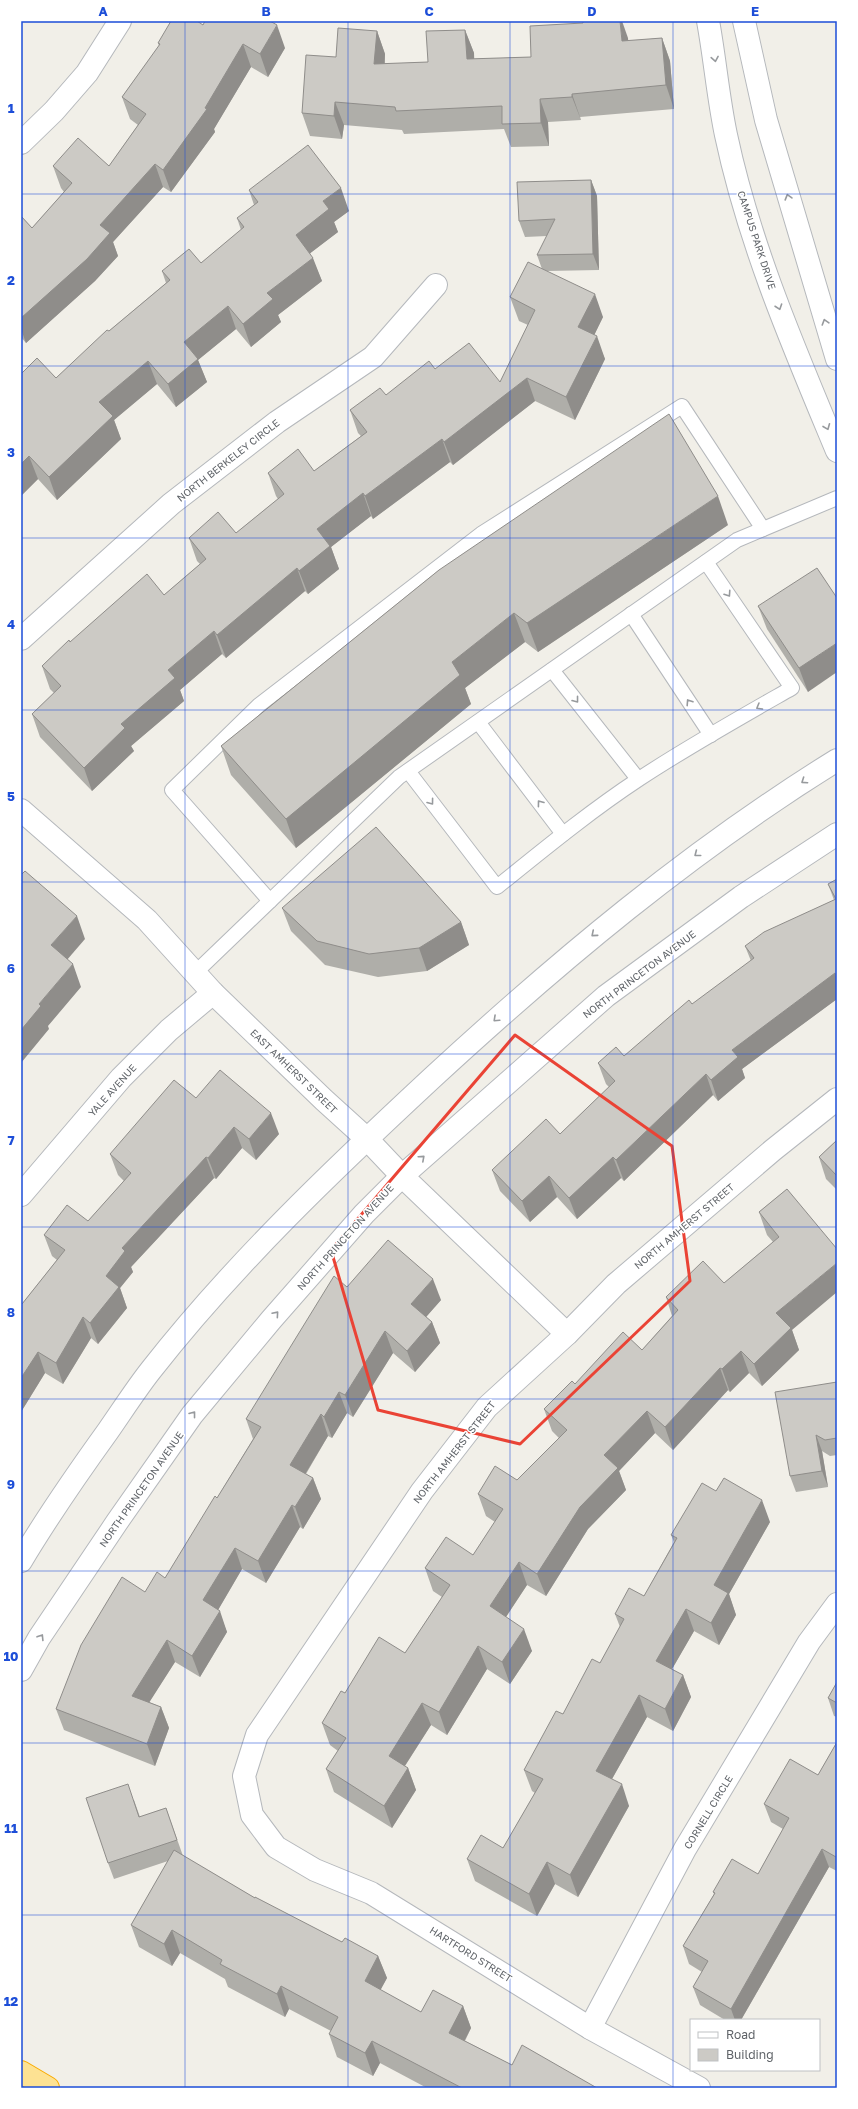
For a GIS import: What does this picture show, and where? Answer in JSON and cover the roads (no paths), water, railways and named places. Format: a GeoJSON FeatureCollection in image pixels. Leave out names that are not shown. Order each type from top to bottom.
{"type":"FeatureCollection","features":[{"type":"Feature","properties":{"kind":"highway"},"geometry":{"type":"LineString","coordinates":[[21,2072],[48,2088]]}},
{"type":"Feature","properties":{"kind":"street"},"geometry":{"type":"LineString","coordinates":[[21,143],[54,111],[87,73],[120,21]]}},
{"type":"Feature","properties":{"kind":"street","name":"CAMPUS PARK DRIVE"},"geometry":{"type":"LineString","coordinates":[[708,21],[716,61],[726,134],[745,208],[784,322],[837,451]]}},
{"type":"Feature","properties":{"kind":"street"},"geometry":{"type":"LineString","coordinates":[[744,21],[766,120],[837,359]]}},
{"type":"Feature","properties":{"kind":"street","name":"NORTH BERKELEY CIRCLE"},"geometry":{"type":"LineString","coordinates":[[21,639],[171,504],[277,422],[373,357],[436,285]]}},
{"type":"Feature","properties":{"kind":"street"},"geometry":{"type":"LineString","coordinates":[[21,1561],[50,1512],[151,1370],[222,1287],[367,1139],[508,1008],[609,922],[704,849],[837,760]]}},
{"type":"Feature","properties":{"kind":"street","name":"EAST AMHERST STREET"},"geometry":{"type":"LineString","coordinates":[[21,810],[147,920],[213,993],[324,1100],[367,1139],[402,1176],[567,1334]]}},
{"type":"Feature","properties":{"kind":"street","name":"NORTH PRINCETON AVENUE"},"geometry":{"type":"LineString","coordinates":[[21,1670],[40,1638],[117,1522],[192,1415],[271,1320],[364,1214],[402,1176],[606,996],[741,897],[837,834]]}},
{"type":"Feature","properties":{"kind":"street","name":"YALE AVENUE"},"geometry":{"type":"LineString","coordinates":[[21,1195],[121,1078],[169,1030],[213,993]]}},
{"type":"Feature","properties":{"kind":"street","name":"NORTH AMHERST STREET"},"geometry":{"type":"LineString","coordinates":[[252,1814],[244,1776],[258,1735],[422,1491],[487,1406],[567,1334],[616,1284],[773,1150],[837,1098]]}},
{"type":"Feature","properties":{"kind":"street","name":"CORNELL CIRCLE"},"geometry":{"type":"LineString","coordinates":[[590,2028],[685,1850],[809,1642],[837,1604]]}},
{"type":"Feature","properties":{"kind":"street","name":"HARTFORD STREET"},"geometry":{"type":"LineString","coordinates":[[252,1814],[276,1847],[315,1870],[371,1893],[590,2028],[699,2088]]}},
{"type":"Feature","properties":{"kind":"lane"},"geometry":{"type":"LineString","coordinates":[[270,901],[172,790],[259,705],[481,534],[682,406],[763,529]]}},
{"type":"Feature","properties":{"kind":"lane"},"geometry":{"type":"LineString","coordinates":[[195,973],[408,771],[737,540],[837,498]]}},
{"type":"Feature","properties":{"kind":"lane"},"geometry":{"type":"LineString","coordinates":[[408,771],[497,887],[563,834],[638,780],[711,734],[792,688],[706,562]]}},
{"type":"Feature","properties":{"kind":"lane"},"geometry":{"type":"LineString","coordinates":[[631,614],[711,734]]}},
{"type":"Feature","properties":{"kind":"lane"},"geometry":{"type":"LineString","coordinates":[[552,670],[638,780]]}},
{"type":"Feature","properties":{"kind":"lane"},"geometry":{"type":"LineString","coordinates":[[478,722],[563,834]]}}]}
